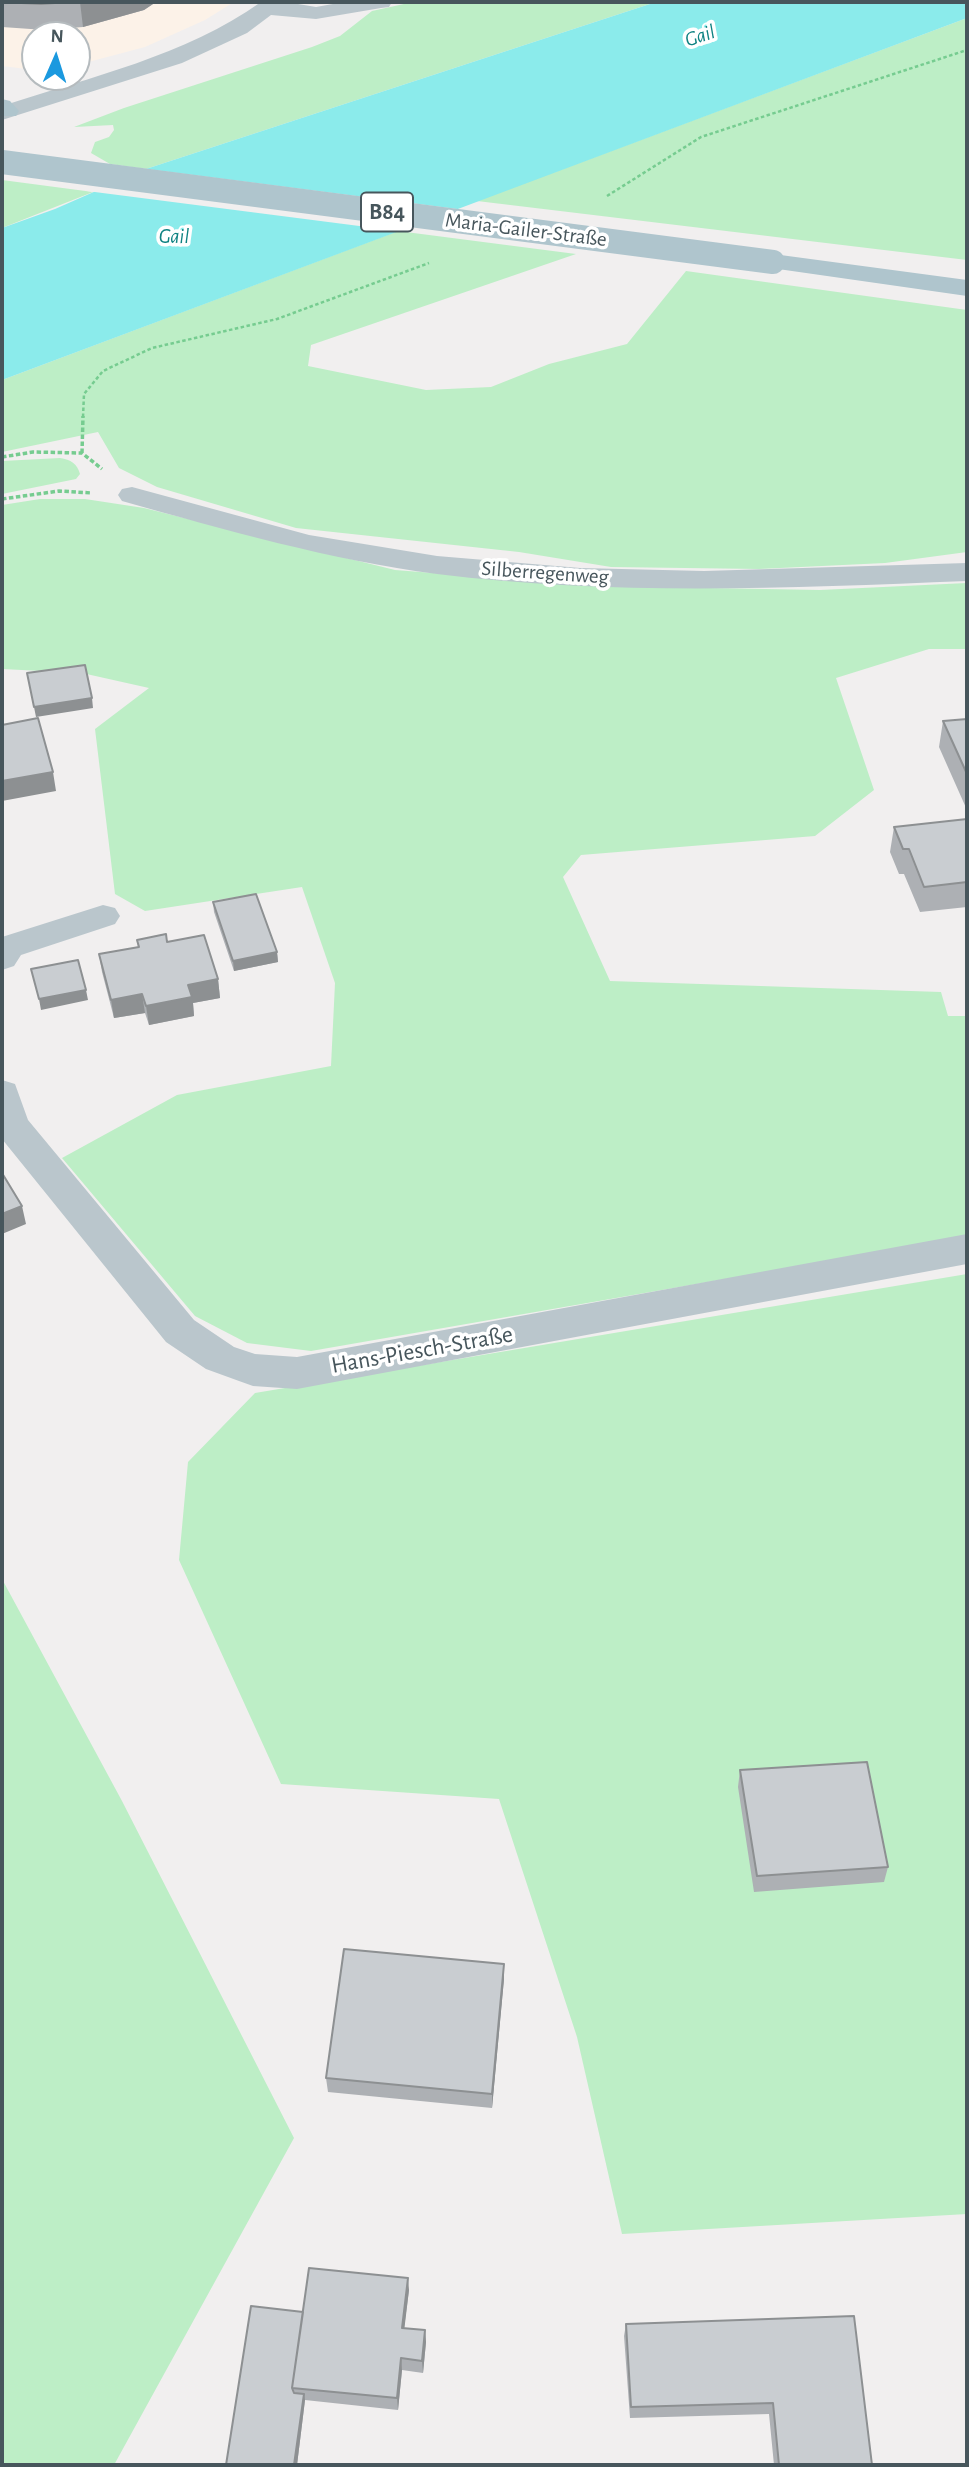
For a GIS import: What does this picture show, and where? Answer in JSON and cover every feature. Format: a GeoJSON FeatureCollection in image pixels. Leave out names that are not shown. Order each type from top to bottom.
{"type":"FeatureCollection","features":[{"type":"Feature","properties":{"kind":"main road","name":"Maria-Gailer-Straße"},"geometry":{"type":"LineString","coordinates":[[2,162],[967,288]]}},
{"type":"Feature","properties":{"kind":"street"},"geometry":{"type":"LineString","coordinates":[[4,110],[174,58],[239,28],[272,5],[316,13],[381,2]]}},
{"type":"Feature","properties":{"kind":"street","name":"Silberregenweg"},"geometry":{"type":"LineString","coordinates":[[132,495],[307,543],[437,565],[580,577],[704,580],[967,572]]}},
{"type":"Feature","properties":{"kind":"street"},"geometry":{"type":"LineString","coordinates":[[2,958],[8,947],[103,916]]}},
{"type":"Feature","properties":{"kind":"street","name":"Hans-Piesch-Straße"},"geometry":{"type":"LineString","coordinates":[[2,1093],[10,1125],[180,1331],[220,1358],[253,1370],[297,1373],[967,1250]]}},
{"type":"Feature","properties":{"kind":"path"},"geometry":{"type":"LineString","coordinates":[[2,457],[33,452],[82,453]]}},
{"type":"Feature","properties":{"kind":"path"},"geometry":{"type":"LineString","coordinates":[[2,499],[59,491],[132,495]]}},
{"type":"Feature","properties":{"kind":"shaded area"},"geometry":{"type":"Polygon","coordinates":[[[2,2],[234,2],[205,20],[145,47],[91,61],[91,21],[21,21],[21,68],[2,66],[2,2]]]}},
{"type":"Feature","properties":{"kind":"green space"},"geometry":{"type":"Polygon","coordinates":[[[413,2],[656,2],[146,169],[110,164],[91,153],[95,142],[109,137],[114,130],[113,125],[74,127],[312,47],[340,36],[372,11],[413,2]]]}},
{"type":"Feature","properties":{"kind":"green space"},"geometry":{"type":"Polygon","coordinates":[[[967,18],[967,260],[477,201],[967,18]]]}},
{"type":"Feature","properties":{"kind":"green space"},"geometry":{"type":"Polygon","coordinates":[[[2,180],[93,192],[2,228],[2,180]]]}},
{"type":"Feature","properties":{"kind":"green space"},"geometry":{"type":"Polygon","coordinates":[[[398,231],[576,254],[311,345],[308,366],[426,390],[491,387],[549,364],[627,344],[686,271],[967,310],[967,552],[885,563],[759,569],[611,567],[519,552],[296,528],[157,487],[119,468],[98,432],[2,452],[2,380],[398,231]]]}},
{"type":"Feature","properties":{"kind":"green space"},"geometry":{"type":"Polygon","coordinates":[[[60,458],[70,461],[79,470],[80,474],[76,479],[2,494],[2,461],[60,458]]]}},
{"type":"Feature","properties":{"kind":"green space"},"geometry":{"type":"Polygon","coordinates":[[[40,499],[85,499],[144,508],[395,570],[601,586],[820,590],[967,583],[967,649],[929,649],[836,678],[874,790],[815,836],[581,855],[563,877],[610,981],[941,992],[948,1016],[967,1016],[967,1237],[311,1351],[247,1343],[195,1316],[62,1158],[177,1095],[331,1066],[335,983],[302,887],[145,911],[115,894],[95,729],[149,688],[82,673],[2,669],[2,505],[40,499]]]}},
{"type":"Feature","properties":{"kind":"green space"},"geometry":{"type":"Polygon","coordinates":[[[967,1274],[967,2214],[622,2234],[577,2037],[499,1799],[281,1784],[179,1560],[188,1462],[255,1393],[967,1274]]]}},
{"type":"Feature","properties":{"kind":"green space"},"geometry":{"type":"Polygon","coordinates":[[[2,1579],[122,1801],[294,2138],[114,2465],[2,2465],[2,1579]]]}},
{"type":"Feature","properties":{"kind":"water","name":"Gail"},"geometry":{"type":"Polygon","coordinates":[[[656,2],[967,2],[967,18],[2,380],[2,228],[55,209],[146,169],[656,2]]]}},
{"type":"Feature","properties":{"kind":"pier"},"geometry":{"type":"Polygon","coordinates":[[[139,168],[465,210],[406,232],[87,191],[139,168]]]}},
{"type":"Feature","properties":{"kind":"building"},"geometry":{"type":"Polygon","coordinates":[[[2,2],[69,2],[41,4],[2,2]]]}},
{"type":"Feature","properties":{"kind":"building"},"geometry":{"type":"Polygon","coordinates":[[[85,665],[92,698],[34,707],[27,673],[85,665]]]}},
{"type":"Feature","properties":{"kind":"building"},"geometry":{"type":"Polygon","coordinates":[[[38,718],[53,772],[2,781],[2,725],[38,718]]]}},
{"type":"Feature","properties":{"kind":"building"},"geometry":{"type":"Polygon","coordinates":[[[967,719],[967,774],[943,721],[967,719]]]}},
{"type":"Feature","properties":{"kind":"building"},"geometry":{"type":"Polygon","coordinates":[[[967,819],[967,882],[924,887],[909,849],[903,849],[894,827],[967,819]]]}},
{"type":"Feature","properties":{"kind":"building"},"geometry":{"type":"Polygon","coordinates":[[[256,894],[277,952],[233,961],[213,902],[256,894]]]}},
{"type":"Feature","properties":{"kind":"building"},"geometry":{"type":"Polygon","coordinates":[[[166,934],[167,942],[204,935],[218,979],[188,985],[192,997],[146,1006],[142,994],[111,1000],[99,954],[139,947],[137,940],[166,934]]]}},
{"type":"Feature","properties":{"kind":"building"},"geometry":{"type":"Polygon","coordinates":[[[78,960],[86,990],[39,999],[31,969],[78,960]]]}},
{"type":"Feature","properties":{"kind":"building"},"geometry":{"type":"Polygon","coordinates":[[[2,1173],[22,1206],[2,1214],[2,1173]]]}},
{"type":"Feature","properties":{"kind":"building"},"geometry":{"type":"Polygon","coordinates":[[[867,1762],[888,1867],[757,1876],[740,1770],[867,1762]]]}},
{"type":"Feature","properties":{"kind":"building"},"geometry":{"type":"Polygon","coordinates":[[[344,1949],[504,1964],[492,2094],[326,2078],[344,1949]]]}},
{"type":"Feature","properties":{"kind":"building"},"geometry":{"type":"Polygon","coordinates":[[[309,2268],[408,2278],[402,2328],[425,2330],[422,2361],[401,2358],[397,2398],[292,2388],[309,2268]]]}},
{"type":"Feature","properties":{"kind":"building"},"geometry":{"type":"Polygon","coordinates":[[[251,2306],[303,2312],[292,2388],[294,2393],[304,2394],[294,2465],[226,2465],[251,2306]]]}},
{"type":"Feature","properties":{"kind":"building"},"geometry":{"type":"Polygon","coordinates":[[[854,2316],[872,2465],[779,2465],[773,2403],[631,2407],[626,2324],[854,2316]]]}}]}
